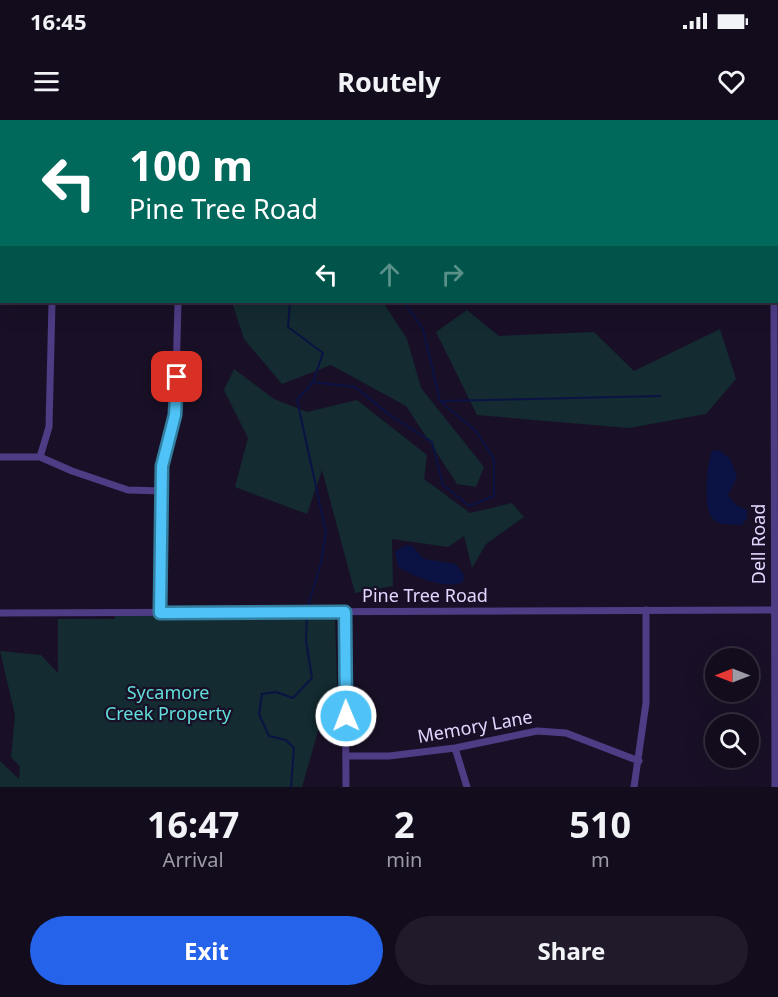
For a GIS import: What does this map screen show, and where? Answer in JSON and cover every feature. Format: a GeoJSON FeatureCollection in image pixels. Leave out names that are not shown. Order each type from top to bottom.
{"type":"FeatureCollection","features":[{"type":"Feature","properties":{"kind":"street"},"geometry":{"type":"LineString","coordinates":[[40,457],[49,427],[52,303]]}},
{"type":"Feature","properties":{"kind":"street"},"geometry":{"type":"LineString","coordinates":[[160,613],[164,454],[175,415],[178,303]]}},
{"type":"Feature","properties":{"kind":"street","name":"Dell Road"},"geometry":{"type":"LineString","coordinates":[[774,303],[775,787]]}},
{"type":"Feature","properties":{"kind":"street"},"geometry":{"type":"LineString","coordinates":[[0,458],[40,457],[72,471],[128,490],[162,491]]}},
{"type":"Feature","properties":{"kind":"street"},"geometry":{"type":"LineString","coordinates":[[634,787],[646,703],[646,610]]}},
{"type":"Feature","properties":{"kind":"street","name":"Pine Tree Road"},"geometry":{"type":"LineString","coordinates":[[0,613],[776,610]]}},
{"type":"Feature","properties":{"kind":"street"},"geometry":{"type":"LineString","coordinates":[[345,612],[346,787]]}},
{"type":"Feature","properties":{"kind":"street","name":"Memory Lane"},"geometry":{"type":"LineString","coordinates":[[346,756],[390,756],[454,748],[521,733],[551,731],[566,733],[639,761]]}},
{"type":"Feature","properties":{"kind":"street"},"geometry":{"type":"LineString","coordinates":[[454,748],[467,787]]}},
{"type":"Feature","properties":{"kind":"green space"},"geometry":{"type":"Polygon","coordinates":[[[232,303],[384,303],[407,339],[421,388],[484,467],[476,487],[457,484],[406,406],[331,365],[282,384],[244,339],[232,303]]]}},
{"type":"Feature","properties":{"kind":"green space"},"geometry":{"type":"Polygon","coordinates":[[[467,310],[499,336],[594,332],[634,371],[720,329],[736,379],[706,414],[629,428],[477,415],[436,332],[467,310]]]}},
{"type":"Feature","properties":{"kind":"green space"},"geometry":{"type":"Polygon","coordinates":[[[234,369],[274,399],[307,412],[357,400],[427,455],[424,479],[470,513],[512,503],[524,517],[486,544],[472,568],[464,536],[448,547],[392,539],[393,586],[355,593],[322,470],[307,514],[235,487],[248,438],[224,390],[234,369]]]}},
{"type":"Feature","properties":{"kind":"green space","name":"Sycamore Creek Property"},"geometry":{"type":"Polygon","coordinates":[[[115,616],[335,616],[338,716],[319,728],[302,787],[0,787],[0,761],[19,779],[20,767],[11,757],[15,715],[0,651],[41,655],[58,673],[58,619],[115,619],[115,616]]]}},
{"type":"Feature","properties":{"kind":"shaded area"},"geometry":{"type":"Polygon","coordinates":[[[719,450],[730,459],[737,477],[728,495],[736,505],[747,510],[747,518],[742,525],[720,523],[710,515],[707,498],[709,466],[712,451],[719,450]]]}},
{"type":"Feature","properties":{"kind":"shaded area"},"geometry":{"type":"Polygon","coordinates":[[[405,545],[412,546],[424,559],[456,564],[464,575],[463,582],[439,583],[413,575],[398,567],[395,552],[405,545]]]}},
{"type":"Feature","properties":{"kind":"waterway"},"geometry":{"type":"LineString","coordinates":[[290,303],[288,327],[323,353],[313,382]]}},
{"type":"Feature","properties":{"kind":"waterway"},"geometry":{"type":"LineString","coordinates":[[307,609],[321,563],[326,532],[297,400],[313,382],[355,387],[391,416],[432,442],[443,485],[469,506],[494,496],[494,459],[476,431],[440,401],[423,329],[405,303]]}},
{"type":"Feature","properties":{"kind":"waterway"},"geometry":{"type":"LineString","coordinates":[[441,401],[660,396]]}},
{"type":"Feature","properties":{"kind":"waterway"},"geometry":{"type":"LineString","coordinates":[[291,787],[294,748],[286,740],[269,736],[259,714],[262,694],[276,692],[293,698],[312,678],[306,641],[307,614]]}},
{"type":"Feature","properties":{"kind":"route"},"geometry":{"type":"LineString","coordinates":[[177,377],[175,415],[162,466],[160,613],[345,612],[346,716]]}}]}
